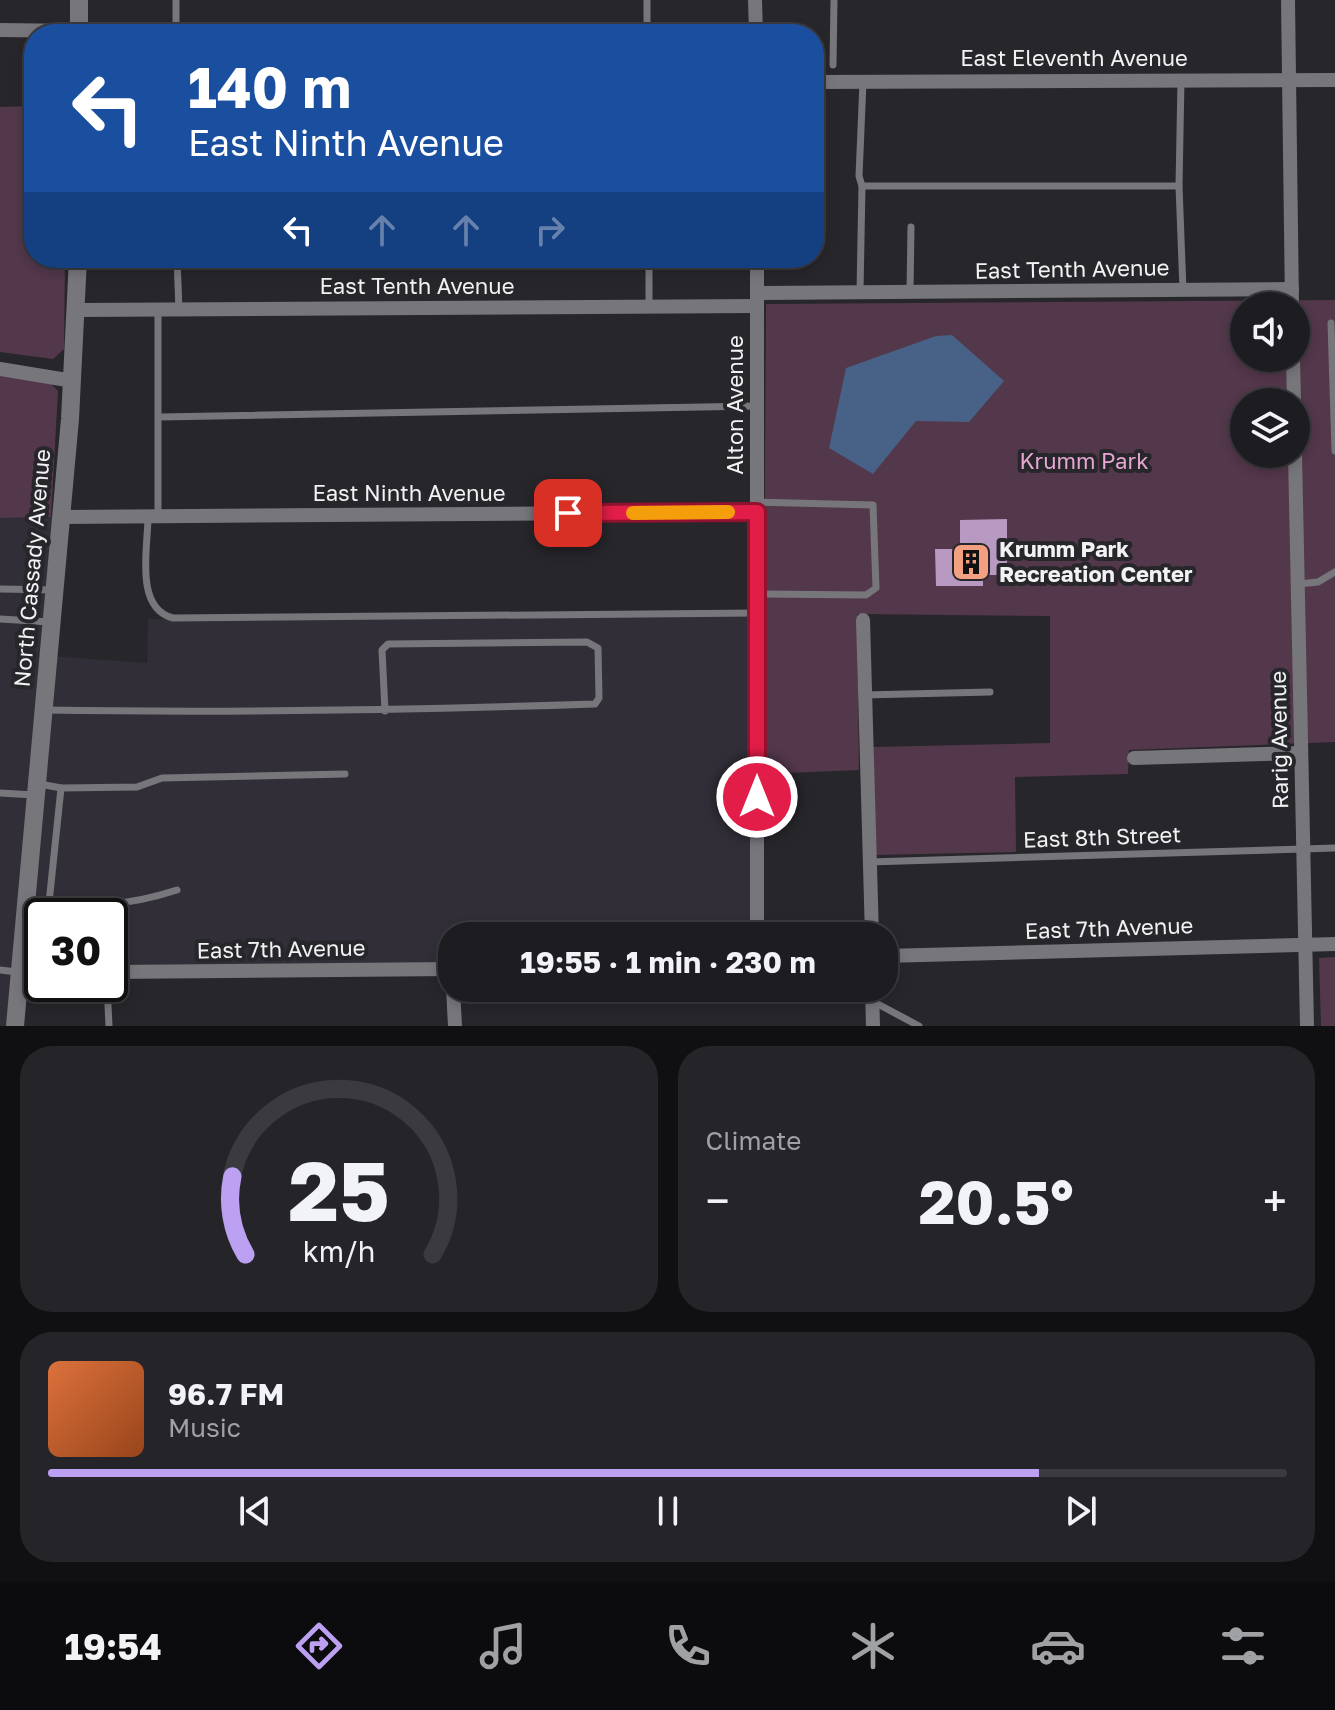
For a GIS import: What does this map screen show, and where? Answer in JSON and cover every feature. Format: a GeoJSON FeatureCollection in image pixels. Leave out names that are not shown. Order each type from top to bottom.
{"type":"FeatureCollection","features":[{"type":"Feature","properties":{"kind":"main road"},"geometry":{"type":"LineString","coordinates":[[79,0],[79,24]]}},
{"type":"Feature","properties":{"kind":"main road","name":"North Cassady Avenue"},"geometry":{"type":"LineString","coordinates":[[26,898],[73,381],[78,268]]}},
{"type":"Feature","properties":{"kind":"main road","name":"North Cassady Avenue"},"geometry":{"type":"LineString","coordinates":[[15,1026],[24,925]]}},
{"type":"Feature","properties":{"kind":"street"},"geometry":{"type":"LineString","coordinates":[[755,0],[756,24]]}},
{"type":"Feature","properties":{"kind":"street"},"geometry":{"type":"LineString","coordinates":[[1288,0],[1292,289]]}},
{"type":"Feature","properties":{"kind":"street"},"geometry":{"type":"LineString","coordinates":[[0,30],[24,31]]}},
{"type":"Feature","properties":{"kind":"street","name":"East Eleventh Avenue"},"geometry":{"type":"LineString","coordinates":[[824,82],[1335,80]]}},
{"type":"Feature","properties":{"kind":"street","name":"Alton Avenue"},"geometry":{"type":"LineString","coordinates":[[757,268],[757,922]]}},
{"type":"Feature","properties":{"kind":"street","name":"East Tenth Avenue"},"geometry":{"type":"LineString","coordinates":[[78,310],[649,306],[860,292],[1292,289]]}},
{"type":"Feature","properties":{"kind":"street"},"geometry":{"type":"LineString","coordinates":[[0,369],[73,381]]}},
{"type":"Feature","properties":{"kind":"street","name":"Rarig Avenue"},"geometry":{"type":"LineString","coordinates":[[1295,468],[1307,1026]]}},
{"type":"Feature","properties":{"kind":"street","name":"East Ninth Avenue"},"geometry":{"type":"LineString","coordinates":[[61,517],[757,507]]}},
{"type":"Feature","properties":{"kind":"street"},"geometry":{"type":"LineString","coordinates":[[863,620],[871,922]]}},
{"type":"Feature","properties":{"kind":"street"},"geometry":{"type":"LineString","coordinates":[[1134,758],[1301,753]]}},
{"type":"Feature","properties":{"kind":"street","name":"East 7th Avenue"},"geometry":{"type":"LineString","coordinates":[[898,956],[1335,944]]}},
{"type":"Feature","properties":{"kind":"street","name":"East 7th Avenue"},"geometry":{"type":"LineString","coordinates":[[128,972],[438,969]]}},
{"type":"Feature","properties":{"kind":"street"},"geometry":{"type":"LineString","coordinates":[[454,1002],[455,1026]]}},
{"type":"Feature","properties":{"kind":"street"},"geometry":{"type":"LineString","coordinates":[[872,1002],[873,1026]]}},
{"type":"Feature","properties":{"kind":"lane"},"geometry":{"type":"LineString","coordinates":[[176,0],[176,24]]}},
{"type":"Feature","properties":{"kind":"lane"},"geometry":{"type":"LineString","coordinates":[[647,0],[647,24]]}},
{"type":"Feature","properties":{"kind":"lane"},"geometry":{"type":"LineString","coordinates":[[833,65],[834,0]]}},
{"type":"Feature","properties":{"kind":"lane"},"geometry":{"type":"LineString","coordinates":[[1181,80],[1179,186],[1183,290]]}},
{"type":"Feature","properties":{"kind":"lane"},"geometry":{"type":"LineString","coordinates":[[860,292],[862,186],[859,176],[863,82]]}},
{"type":"Feature","properties":{"kind":"lane"},"geometry":{"type":"LineString","coordinates":[[862,186],[881,183],[1179,186]]}},
{"type":"Feature","properties":{"kind":"lane"},"geometry":{"type":"LineString","coordinates":[[910,292],[911,227]]}},
{"type":"Feature","properties":{"kind":"lane"},"geometry":{"type":"LineString","coordinates":[[177,268],[179,310]]}},
{"type":"Feature","properties":{"kind":"lane"},"geometry":{"type":"LineString","coordinates":[[649,268],[649,306]]}},
{"type":"Feature","properties":{"kind":"lane"},"geometry":{"type":"LineString","coordinates":[[158,310],[160,417],[147,593],[155,608],[173,618],[757,613]]}},
{"type":"Feature","properties":{"kind":"lane"},"geometry":{"type":"LineString","coordinates":[[1331,323],[1335,451]]}},
{"type":"Feature","properties":{"kind":"lane"},"geometry":{"type":"LineString","coordinates":[[160,417],[757,406]]}},
{"type":"Feature","properties":{"kind":"lane"},"geometry":{"type":"LineString","coordinates":[[757,507],[873,505],[876,588],[866,595],[757,594]]}},
{"type":"Feature","properties":{"kind":"lane"},"geometry":{"type":"LineString","coordinates":[[1298,584],[1318,582],[1335,572]]}},
{"type":"Feature","properties":{"kind":"lane"},"geometry":{"type":"LineString","coordinates":[[0,589],[55,590]]}},
{"type":"Feature","properties":{"kind":"lane"},"geometry":{"type":"LineString","coordinates":[[0,619],[52,622]]}},
{"type":"Feature","properties":{"kind":"lane"},"geometry":{"type":"LineString","coordinates":[[44,710],[385,711],[595,704],[599,698],[598,648],[587,642],[388,644],[382,650],[385,711]]}},
{"type":"Feature","properties":{"kind":"lane"},"geometry":{"type":"LineString","coordinates":[[864,695],[990,692]]}},
{"type":"Feature","properties":{"kind":"lane"},"geometry":{"type":"LineString","coordinates":[[0,793],[36,789],[137,787],[162,778],[345,774]]}},
{"type":"Feature","properties":{"kind":"lane"},"geometry":{"type":"LineString","coordinates":[[50,898],[61,788]]}},
{"type":"Feature","properties":{"kind":"lane","name":"East 8th Street"},"geometry":{"type":"LineString","coordinates":[[869,862],[1335,848]]}},
{"type":"Feature","properties":{"kind":"lane"},"geometry":{"type":"LineString","coordinates":[[128,904],[177,890]]}},
{"type":"Feature","properties":{"kind":"lane"},"geometry":{"type":"LineString","coordinates":[[0,970],[20,972]]}},
{"type":"Feature","properties":{"kind":"lane"},"geometry":{"type":"LineString","coordinates":[[108,1002],[109,1026]]}},
{"type":"Feature","properties":{"kind":"lane"},"geometry":{"type":"LineString","coordinates":[[884,1002],[919,1026]]}},
{"type":"Feature","properties":{"kind":"shaded area"},"geometry":{"type":"Polygon","coordinates":[[[61,516],[49,656],[147,663],[148,619],[764,614],[760,922],[438,922],[438,966],[128,973],[128,898],[24,898],[24,970],[21,970],[16,1026],[0,1026],[0,518],[61,516]]]}},
{"type":"Feature","properties":{"kind":"green space"},"geometry":{"type":"Polygon","coordinates":[[[24,106],[24,268],[65,268],[64,349],[53,359],[0,352],[0,107],[24,106]]]}},
{"type":"Feature","properties":{"kind":"green space","name":"Krumm Park"},"geometry":{"type":"Polygon","coordinates":[[[1310,300],[1335,300],[1335,742],[1129,750],[1128,774],[1015,777],[1016,852],[875,855],[873,747],[1050,743],[1050,616],[857,614],[859,770],[763,774],[766,304],[1230,301],[1230,372],[1310,372],[1310,300]]]}},
{"type":"Feature","properties":{"kind":"green space"},"geometry":{"type":"Polygon","coordinates":[[[0,374],[50,383],[58,391],[51,517],[0,518],[0,374]]]}},
{"type":"Feature","properties":{"kind":"green space"},"geometry":{"type":"Polygon","coordinates":[[[1335,957],[1335,1026],[1321,1026],[1319,958],[1335,957]]]}},
{"type":"Feature","properties":{"kind":"water"},"geometry":{"type":"Polygon","coordinates":[[[952,335],[1004,381],[969,422],[916,421],[873,474],[829,448],[846,368],[936,336],[952,335]]]}},
{"type":"Feature","properties":{"kind":"building","name":"Krumm Park Recreation Center"},"geometry":{"type":"Polygon","coordinates":[[[1007,519],[1007,575],[983,575],[983,586],[936,586],[935,549],[960,549],[960,520],[1007,519]]]}},
{"type":"Feature","properties":{"kind":"slow traffic"},"geometry":{"type":"LineString","coordinates":[[633,513],[728,512]]}},
{"type":"Feature","properties":{"kind":"place","name":"Krumm Park Recreation Center"},"geometry":{"type":"Point","coordinates":[971,562]}},
{"type":"Feature","properties":{"kind":"route"},"geometry":{"type":"LineString","coordinates":[[568,513],[757,512],[757,797]]}}]}
